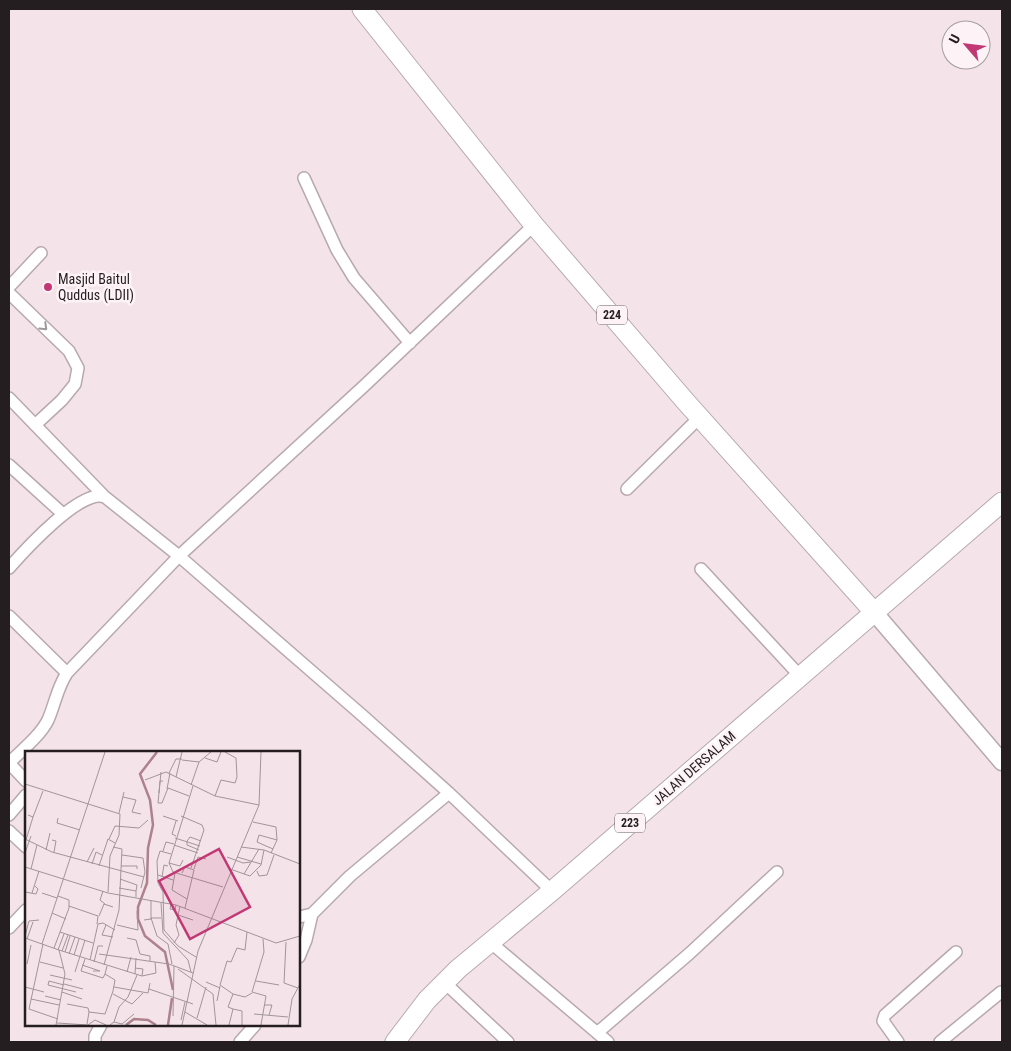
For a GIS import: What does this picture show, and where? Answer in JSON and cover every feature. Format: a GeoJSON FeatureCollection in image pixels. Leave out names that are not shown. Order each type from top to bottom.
{"type":"FeatureCollection","features":[{"type":"Feature","properties":{"kind":"main road","name":"224"},"geometry":{"type":"LineString","coordinates":[[362,9],[534,225],[700,417],[874,612]]}},
{"type":"Feature","properties":{"kind":"main road","name":"JALAN DERSALAM"},"geometry":{"type":"LineString","coordinates":[[395,1042],[413,1017],[444,982],[1002,502]]}},
{"type":"Feature","properties":{"kind":"main road"},"geometry":{"type":"LineString","coordinates":[[874,612],[1002,762]]}},
{"type":"Feature","properties":{"kind":"street"},"geometry":{"type":"LineString","coordinates":[[304,178],[337,250],[354,278],[410,342]]}},
{"type":"Feature","properties":{"kind":"street"},"geometry":{"type":"LineString","coordinates":[[25,780],[9,763],[44,726],[52,710],[56,692],[67,673],[179,556],[534,225]]}},
{"type":"Feature","properties":{"kind":"street"},"geometry":{"type":"LineString","coordinates":[[9,287],[40,253]]}},
{"type":"Feature","properties":{"kind":"street"},"geometry":{"type":"LineString","coordinates":[[9,293],[69,351],[78,368],[75,384],[62,400],[35,425]]}},
{"type":"Feature","properties":{"kind":"street"},"geometry":{"type":"LineString","coordinates":[[9,398],[103,495],[179,556],[362,716],[449,793],[552,891]]}},
{"type":"Feature","properties":{"kind":"street"},"geometry":{"type":"LineString","coordinates":[[627,489],[700,417]]}},
{"type":"Feature","properties":{"kind":"street"},"geometry":{"type":"LineString","coordinates":[[9,466],[63,514]]}},
{"type":"Feature","properties":{"kind":"street"},"geometry":{"type":"LineString","coordinates":[[9,568],[38,536],[63,514],[88,498],[103,495]]}},
{"type":"Feature","properties":{"kind":"street"},"geometry":{"type":"LineString","coordinates":[[700,569],[800,676]]}},
{"type":"Feature","properties":{"kind":"street"},"geometry":{"type":"LineString","coordinates":[[9,616],[67,673]]}},
{"type":"Feature","properties":{"kind":"street"},"geometry":{"type":"LineString","coordinates":[[300,955],[306,940],[312,914],[350,876],[449,793]]}},
{"type":"Feature","properties":{"kind":"street"},"geometry":{"type":"LineString","coordinates":[[9,815],[25,796]]}},
{"type":"Feature","properties":{"kind":"street"},"geometry":{"type":"LineString","coordinates":[[9,830],[25,846]]}},
{"type":"Feature","properties":{"kind":"street"},"geometry":{"type":"LineString","coordinates":[[597,1033],[690,953],[777,872]]}},
{"type":"Feature","properties":{"kind":"street"},"geometry":{"type":"LineString","coordinates":[[9,928],[25,911]]}},
{"type":"Feature","properties":{"kind":"street"},"geometry":{"type":"LineString","coordinates":[[300,917],[312,914]]}},
{"type":"Feature","properties":{"kind":"street"},"geometry":{"type":"LineString","coordinates":[[490,942],[608,1042]]}},
{"type":"Feature","properties":{"kind":"street"},"geometry":{"type":"LineString","coordinates":[[898,1042],[883,1021],[884,1015],[956,952]]}},
{"type":"Feature","properties":{"kind":"street"},"geometry":{"type":"LineString","coordinates":[[444,982],[508,1042]]}},
{"type":"Feature","properties":{"kind":"street"},"geometry":{"type":"LineString","coordinates":[[940,1042],[1001,992]]}},
{"type":"Feature","properties":{"kind":"street"},"geometry":{"type":"LineString","coordinates":[[95,1042],[95,1036],[100,1026]]}},
{"type":"Feature","properties":{"kind":"street"},"geometry":{"type":"LineString","coordinates":[[240,1042],[254,1026]]}},
{"type":"Feature","properties":{"kind":"place","name":"Masjid Baitul Quddus (LDII)"},"geometry":{"type":"Point","coordinates":[48,287]}}]}
